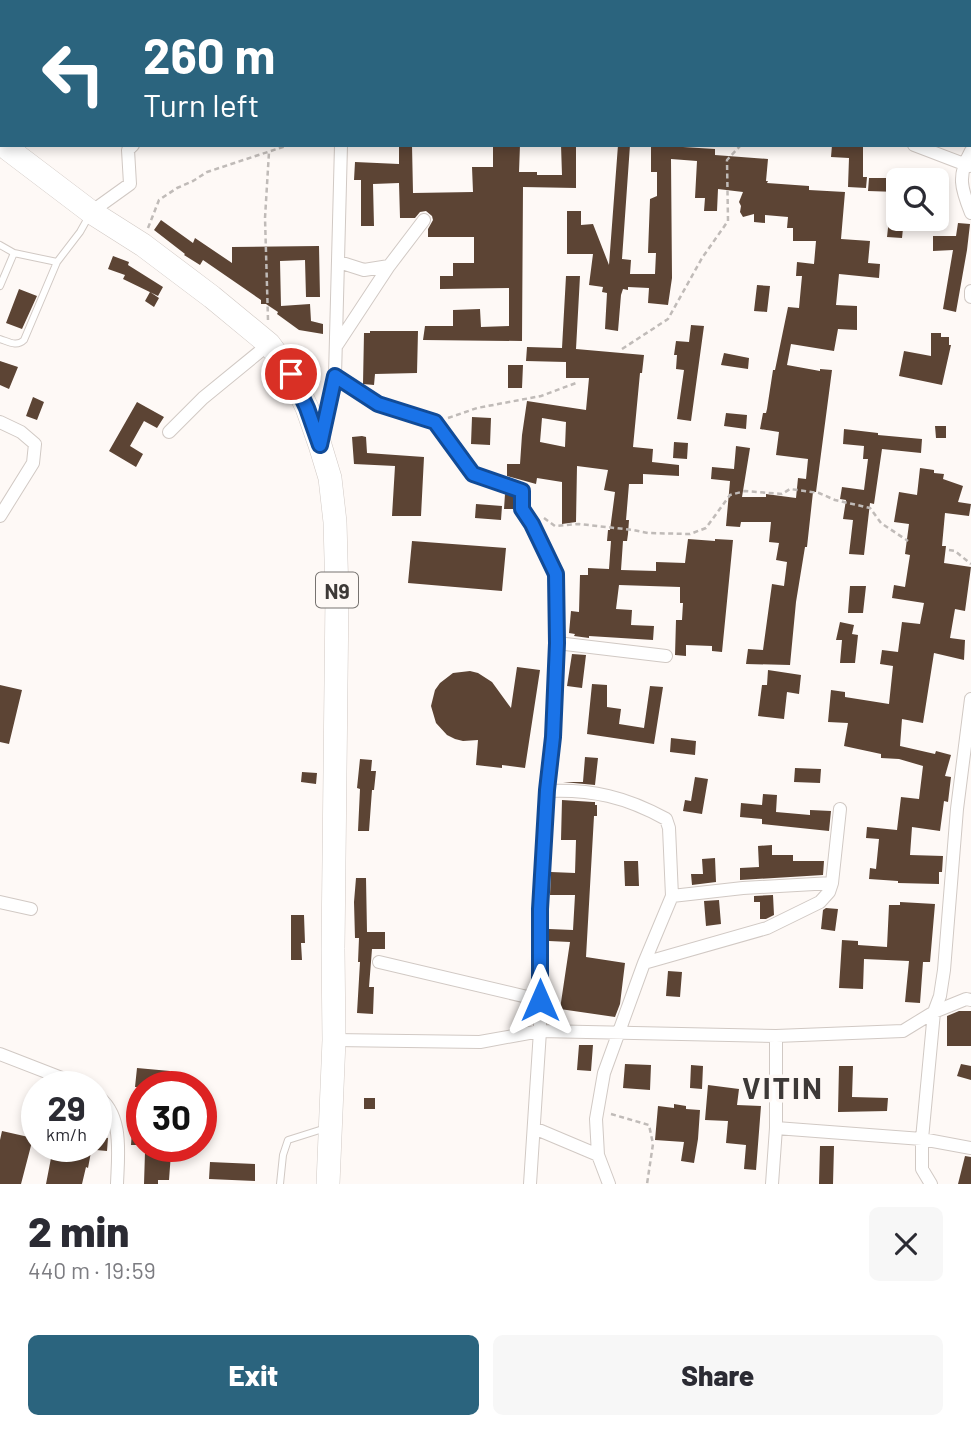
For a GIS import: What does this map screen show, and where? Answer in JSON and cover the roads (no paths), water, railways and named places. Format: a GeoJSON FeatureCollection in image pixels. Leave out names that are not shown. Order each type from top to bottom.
{"type":"FeatureCollection","features":[{"type":"Feature","properties":{"kind":"highway","name":"N9"},"geometry":{"type":"LineString","coordinates":[[6,147],[92,212],[143,245],[269,344],[291,374],[320,445],[330,478],[335,522],[337,595],[334,1040],[328,1184]]}},
{"type":"Feature","properties":{"kind":"street"},"geometry":{"type":"LineString","coordinates":[[92,212],[130,184],[128,150],[131,147]]}},
{"type":"Feature","properties":{"kind":"street"},"geometry":{"type":"LineString","coordinates":[[320,445],[335,376],[341,147]]}},
{"type":"Feature","properties":{"kind":"street"},"geometry":{"type":"LineString","coordinates":[[924,147],[948,152],[967,165]]}},
{"type":"Feature","properties":{"kind":"street"},"geometry":{"type":"LineString","coordinates":[[971,151],[961,175],[962,192],[971,213]]}},
{"type":"Feature","properties":{"kind":"street"},"geometry":{"type":"LineString","coordinates":[[336,346],[389,266],[424,220]]}},
{"type":"Feature","properties":{"kind":"street"},"geometry":{"type":"LineString","coordinates":[[338,262],[365,270],[389,266]]}},
{"type":"Feature","properties":{"kind":"street"},"geometry":{"type":"LineString","coordinates":[[971,290],[971,297]]}},
{"type":"Feature","properties":{"kind":"street"},"geometry":{"type":"LineString","coordinates":[[169,432],[203,398],[269,344]]}},
{"type":"Feature","properties":{"kind":"street"},"geometry":{"type":"LineString","coordinates":[[335,376],[378,404],[435,422],[473,474],[522,491],[522,509],[556,574],[557,643],[553,737],[540,909],[540,1031],[530,1184]]}},
{"type":"Feature","properties":{"kind":"street"},"geometry":{"type":"LineString","coordinates":[[0,422],[21,432],[35,444],[33,463],[0,516]]}},
{"type":"Feature","properties":{"kind":"street"},"geometry":{"type":"LineString","coordinates":[[557,643],[666,656]]}},
{"type":"Feature","properties":{"kind":"street"},"geometry":{"type":"LineString","coordinates":[[930,1184],[922,1169],[922,1139],[934,1012],[940,996],[944,970],[957,808],[971,699]]}},
{"type":"Feature","properties":{"kind":"street"},"geometry":{"type":"LineString","coordinates":[[547,790],[582,791],[617,797],[666,819],[669,828],[672,896],[644,963],[604,1073],[596,1119],[598,1155],[609,1184]]}},
{"type":"Feature","properties":{"kind":"street"},"geometry":{"type":"LineString","coordinates":[[644,963],[767,928],[820,902],[829,892],[832,883],[839,809]]}},
{"type":"Feature","properties":{"kind":"street"},"geometry":{"type":"LineString","coordinates":[[672,896],[743,888],[832,883]]}},
{"type":"Feature","properties":{"kind":"street"},"geometry":{"type":"LineString","coordinates":[[0,902],[31,909]]}},
{"type":"Feature","properties":{"kind":"street"},"geometry":{"type":"LineString","coordinates":[[379,962],[540,1000]]}},
{"type":"Feature","properties":{"kind":"street"},"geometry":{"type":"LineString","coordinates":[[334,1040],[480,1042],[540,1031],[776,1036],[903,1031],[934,1012],[966,999],[971,1000]]}},
{"type":"Feature","properties":{"kind":"street"},"geometry":{"type":"LineString","coordinates":[[772,1184],[776,1128],[776,1036]]}},
{"type":"Feature","properties":{"kind":"street"},"geometry":{"type":"LineString","coordinates":[[0,1054],[44,1071]]}},
{"type":"Feature","properties":{"kind":"street"},"geometry":{"type":"LineString","coordinates":[[112,1116],[118,1136],[117,1184]]}},
{"type":"Feature","properties":{"kind":"street"},"geometry":{"type":"LineString","coordinates":[[534,1128],[598,1155]]}},
{"type":"Feature","properties":{"kind":"street"},"geometry":{"type":"LineString","coordinates":[[776,1128],[922,1139],[971,1148]]}},
{"type":"Feature","properties":{"kind":"lane"},"geometry":{"type":"LineString","coordinates":[[0,339],[17,344],[24,340],[57,262],[92,212]]}},
{"type":"Feature","properties":{"kind":"lane"},"geometry":{"type":"LineString","coordinates":[[0,244],[13,253],[57,262]]}},
{"type":"Feature","properties":{"kind":"lane"},"geometry":{"type":"LineString","coordinates":[[0,286],[13,253]]}},
{"type":"Feature","properties":{"kind":"lane"},"geometry":{"type":"LineString","coordinates":[[280,1184],[282,1155],[288,1140],[331,1126]]}},
{"type":"Feature","properties":{"kind":"district","name":"VITIN"},"geometry":{"type":"Point","coordinates":[783,1087]}}]}
